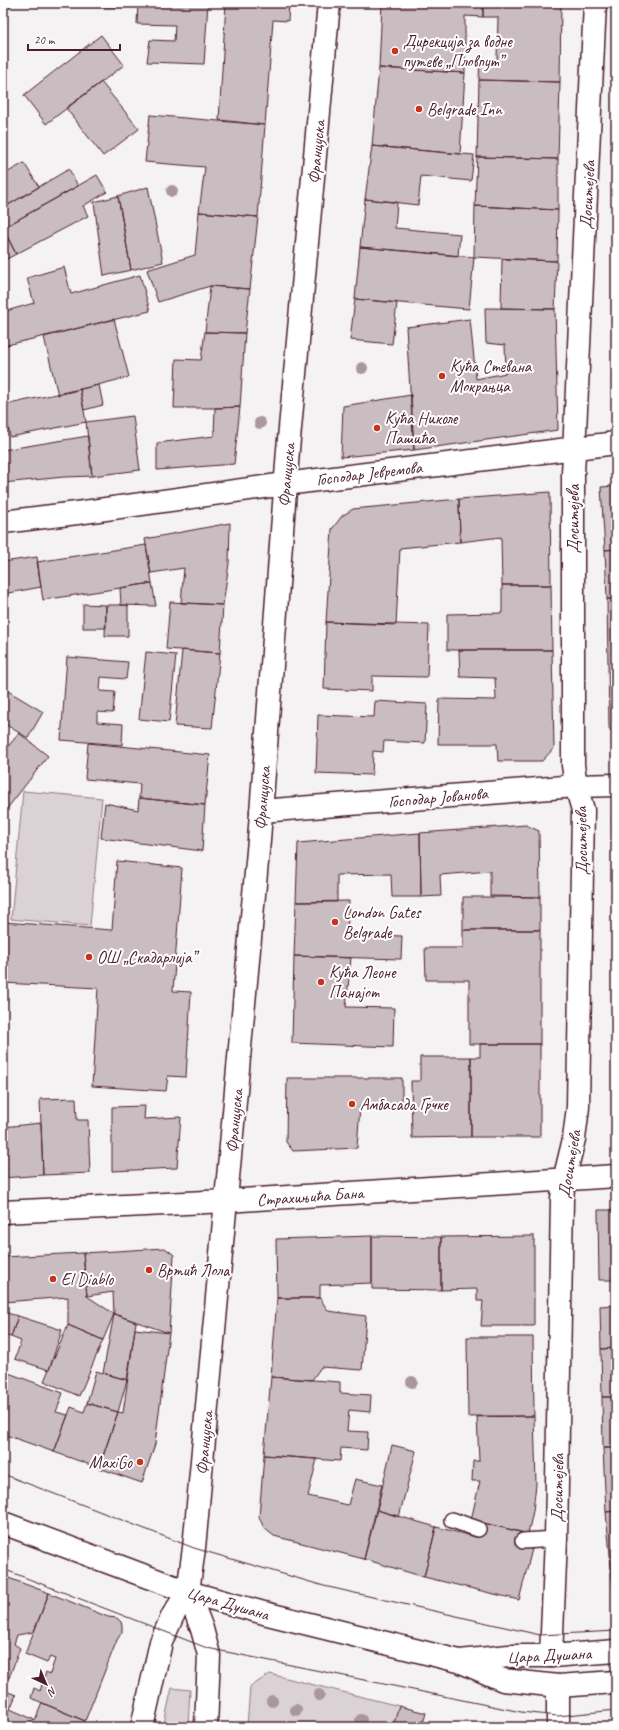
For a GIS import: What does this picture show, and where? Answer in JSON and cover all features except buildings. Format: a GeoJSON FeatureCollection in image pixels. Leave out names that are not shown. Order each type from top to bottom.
{"type":"FeatureCollection","features":[{"type":"Feature","properties":{"kind":"street","name":"Француска"},"geometry":{"type":"LineString","coordinates":[[188,1592],[197,1522],[261,811],[286,484],[329,3]]}},
{"type":"Feature","properties":{"kind":"street","name":"Доситејева"},"geometry":{"type":"LineString","coordinates":[[551,1656],[556,1539],[562,1199],[564,1180],[574,1139],[578,1108],[583,810],[576,786],[573,765],[575,448],[596,3]]}},
{"type":"Feature","properties":{"kind":"street","name":"Господар Јевремова"},"geometry":{"type":"LineString","coordinates":[[3,522],[286,484],[616,443]]}},
{"type":"Feature","properties":{"kind":"street","name":"Господар Јованова"},"geometry":{"type":"LineString","coordinates":[[261,811],[576,786],[616,785]]}},
{"type":"Feature","properties":{"kind":"street","name":"Страхињића Бана"},"geometry":{"type":"LineString","coordinates":[[3,1212],[226,1201],[616,1176]]}},
{"type":"Feature","properties":{"kind":"street","name":"Цара Душана"},"geometry":{"type":"LineString","coordinates":[[3,1524],[188,1592],[264,1614],[459,1661],[503,1680],[558,1686],[616,1682]]}},
{"type":"Feature","properties":{"kind":"street"},"geometry":{"type":"LineString","coordinates":[[142,1727],[161,1642],[173,1615],[188,1592]]}},
{"type":"Feature","properties":{"kind":"street"},"geometry":{"type":"LineString","coordinates":[[188,1592],[202,1629],[209,1655],[206,1727]]}},
{"type":"Feature","properties":{"kind":"street","name":"Цара Душана"},"geometry":{"type":"LineString","coordinates":[[459,1661],[509,1656],[551,1656],[616,1651]]}},
{"type":"Feature","properties":{"kind":"street"},"geometry":{"type":"LineString","coordinates":[[558,1686],[558,1727]]}},
{"type":"Feature","properties":{"kind":"lane"},"geometry":{"type":"LineString","coordinates":[[452,1520],[478,1529]]}},
{"type":"Feature","properties":{"kind":"lane"},"geometry":{"type":"LineString","coordinates":[[523,1541],[556,1539]]}},
{"type":"Feature","properties":{"kind":"shaded area"},"geometry":{"type":"Polygon","coordinates":[[[23,791],[102,798],[90,926],[11,919],[23,791]]]}},
{"type":"Feature","properties":{"kind":"shaded area"},"geometry":{"type":"Polygon","coordinates":[[[270,1674],[399,1706],[393,1727],[247,1727],[250,1687],[270,1674]]]}},
{"type":"Feature","properties":{"kind":"shaded area"},"geometry":{"type":"Polygon","coordinates":[[[172,1688],[190,1690],[188,1727],[163,1727],[172,1688]]]}},
{"type":"Feature","properties":{"kind":"tram line"},"geometry":{"type":"LineString","coordinates":[[3,1474],[194,1548],[324,1586],[540,1635],[616,1631]]}},
{"type":"Feature","properties":{"kind":"tram line"},"geometry":{"type":"LineString","coordinates":[[3,1569],[207,1648],[521,1712],[558,1716],[616,1710]]}},
{"type":"Feature","properties":{"kind":"place","name":"Дирекција за водне путеве „Пловпут”"},"geometry":{"type":"Point","coordinates":[395,51]}},
{"type":"Feature","properties":{"kind":"place","name":"Belgrade Inn"},"geometry":{"type":"Point","coordinates":[419,109]}},
{"type":"Feature","properties":{"kind":"place","name":"Кућа Стевана Мокрањца"},"geometry":{"type":"Point","coordinates":[442,376]}},
{"type":"Feature","properties":{"kind":"place","name":"Кућа Николе Пашића"},"geometry":{"type":"Point","coordinates":[377,428]}},
{"type":"Feature","properties":{"kind":"place","name":"London Gates Belgrade"},"geometry":{"type":"Point","coordinates":[335,922]}},
{"type":"Feature","properties":{"kind":"place","name":"ОШ „Скадарлија”"},"geometry":{"type":"Point","coordinates":[89,957]}},
{"type":"Feature","properties":{"kind":"place","name":"Кућа Леоне Панајот"},"geometry":{"type":"Point","coordinates":[321,982]}},
{"type":"Feature","properties":{"kind":"place","name":"Амбасада Грчке"},"geometry":{"type":"Point","coordinates":[352,1104]}},
{"type":"Feature","properties":{"kind":"place","name":"Вртић Лола"},"geometry":{"type":"Point","coordinates":[149,1270]}},
{"type":"Feature","properties":{"kind":"place","name":"El Diablo"},"geometry":{"type":"Point","coordinates":[53,1279]}},
{"type":"Feature","properties":{"kind":"place","name":"MaxiGo"},"geometry":{"type":"Point","coordinates":[140,1462]}}]}
